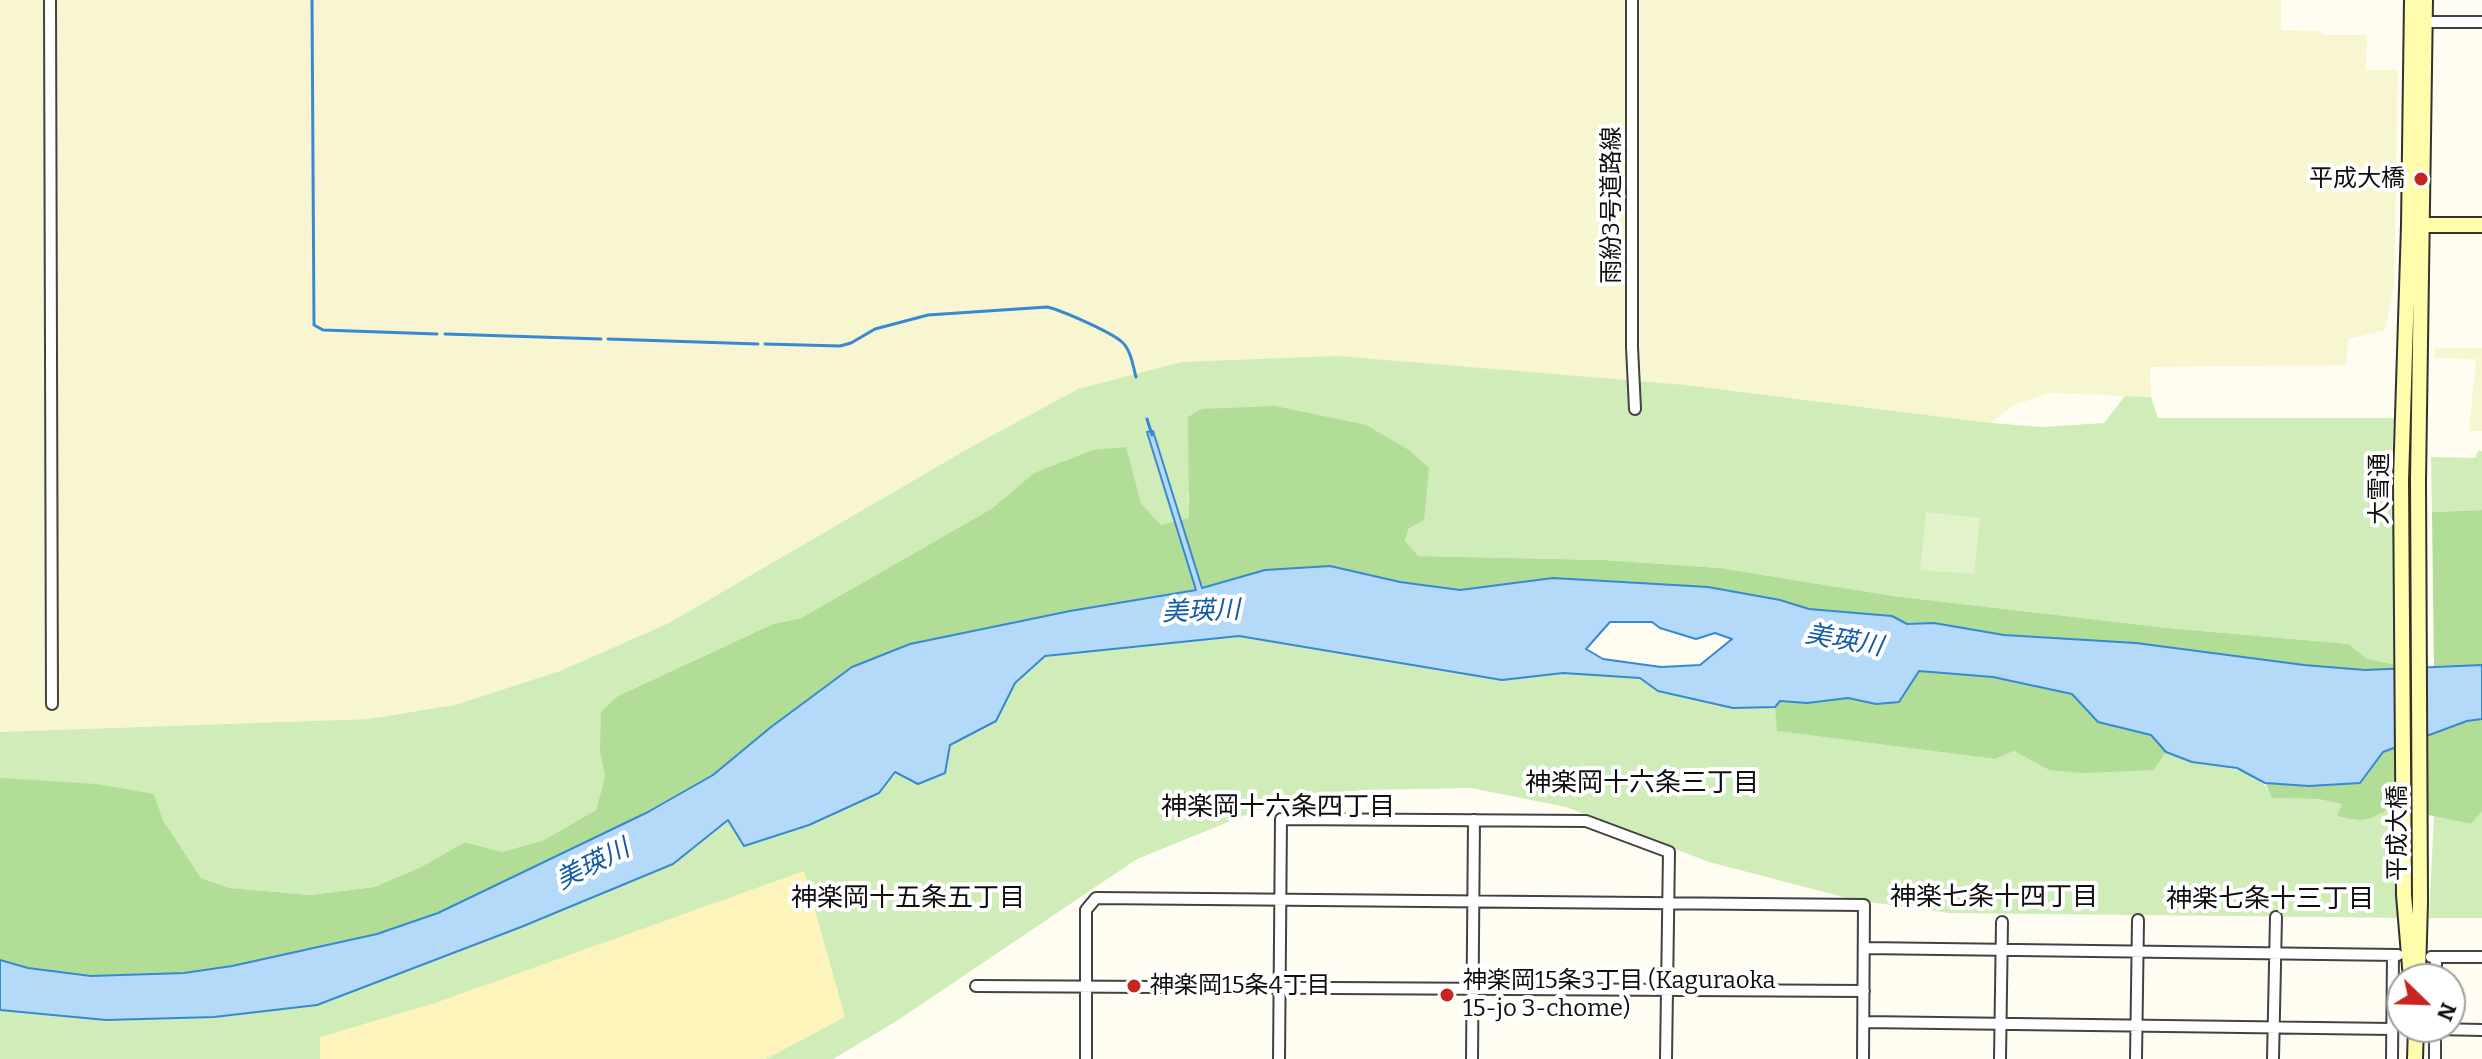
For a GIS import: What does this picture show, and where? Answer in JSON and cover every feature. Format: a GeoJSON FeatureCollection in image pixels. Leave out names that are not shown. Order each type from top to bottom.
{"type":"FeatureCollection","features":[{"type":"Feature","properties":{"kind":"street"},"geometry":{"type":"LineString","coordinates":[[50,0],[52,704]]}},
{"type":"Feature","properties":{"kind":"street","name":"雨紛3号道路線"},"geometry":{"type":"LineString","coordinates":[[1632,0],[1632,347],[1635,409]]}},
{"type":"Feature","properties":{"kind":"street","name":"大雪通"},"geometry":{"type":"LineString","coordinates":[[2412,0],[2418,22],[2415,226],[2418,481]]}},
{"type":"Feature","properties":{"kind":"street","name":"大雪通"},"geometry":{"type":"LineString","coordinates":[[2418,22],[2425,0]]}},
{"type":"Feature","properties":{"kind":"street"},"geometry":{"type":"LineString","coordinates":[[2418,22],[2482,22]]}},
{"type":"Feature","properties":{"kind":"street"},"geometry":{"type":"LineString","coordinates":[[2415,226],[2482,225]]}},
{"type":"Feature","properties":{"kind":"street","name":"大雪通"},"geometry":{"type":"LineString","coordinates":[[2410,963],[2404,895],[2401,480],[2415,226]]}},
{"type":"Feature","properties":{"kind":"street","name":"平成大橋"},"geometry":{"type":"LineString","coordinates":[[2418,481],[2418,963]]}},
{"type":"Feature","properties":{"kind":"street"},"geometry":{"type":"LineString","coordinates":[[1279,1059],[1281,819],[1586,821],[1669,852],[1666,1059]]}},
{"type":"Feature","properties":{"kind":"street"},"geometry":{"type":"LineString","coordinates":[[1472,1059],[1474,820]]}},
{"type":"Feature","properties":{"kind":"street"},"geometry":{"type":"LineString","coordinates":[[1086,1059],[1086,910],[1096,898],[1864,905],[1863,1059]]}},
{"type":"Feature","properties":{"kind":"street"},"geometry":{"type":"LineString","coordinates":[[2273,1059],[2276,917]]}},
{"type":"Feature","properties":{"kind":"street"},"geometry":{"type":"LineString","coordinates":[[2136,1059],[2138,920]]}},
{"type":"Feature","properties":{"kind":"street"},"geometry":{"type":"LineString","coordinates":[[2000,1059],[2002,922]]}},
{"type":"Feature","properties":{"kind":"street"},"geometry":{"type":"LineString","coordinates":[[1864,948],[2395,955],[2395,963]]}},
{"type":"Feature","properties":{"kind":"street"},"geometry":{"type":"LineString","coordinates":[[2435,963],[2434,957],[2482,957]]}},
{"type":"Feature","properties":{"kind":"street"},"geometry":{"type":"LineString","coordinates":[[976,986],[1864,991]]}},
{"type":"Feature","properties":{"kind":"street"},"geometry":{"type":"LineString","coordinates":[[1864,1022],[2386,1029]]}},
{"type":"Feature","properties":{"kind":"green space"},"geometry":{"type":"Polygon","coordinates":[[[0,0],[2281,0],[2281,30],[2367,35],[2366,70],[2398,70],[2394,285],[2385,330],[2348,339],[2346,365],[2150,367],[2151,397],[2050,393],[2014,405],[1991,423],[1685,385],[971,447],[669,623],[560,671],[455,705],[368,719],[0,732],[0,0]]]}},
{"type":"Feature","properties":{"kind":"green space"},"geometry":{"type":"Polygon","coordinates":[[[2435,348],[2482,348],[2482,431],[2469,431],[2476,359],[2434,358],[2435,348]]]}},
{"type":"Feature","properties":{"kind":"green space"},"geometry":{"type":"Polygon","coordinates":[[[1337,356],[1685,385],[2042,427],[2104,423],[2125,396],[2151,397],[2158,418],[2394,418],[2392,455],[2413,456],[2413,668],[2367,659],[2349,644],[2168,628],[1893,596],[1720,568],[1604,560],[1417,556],[1405,542],[1409,528],[1188,494],[1190,518],[1161,525],[1141,503],[1125,447],[1034,473],[991,509],[801,618],[773,624],[618,696],[600,752],[605,776],[596,810],[544,840],[502,852],[465,842],[421,867],[374,887],[310,895],[230,888],[201,878],[163,820],[154,794],[0,779],[0,732],[368,719],[455,705],[560,671],[669,623],[971,447],[1078,389],[1182,362],[1337,356]]]}},
{"type":"Feature","properties":{"kind":"green space"},"geometry":{"type":"Polygon","coordinates":[[[1275,406],[1366,425],[1409,450],[1429,468],[1424,520],[1409,528],[1405,541],[1418,556],[1604,560],[1720,568],[1893,596],[2168,628],[2349,644],[2367,659],[2413,668],[2365,670],[2304,665],[2136,643],[2004,635],[1934,623],[1907,624],[1892,616],[1809,609],[1780,600],[1708,587],[1552,578],[1460,590],[1265,570],[1202,588],[910,644],[771,727],[713,775],[648,812],[438,913],[377,934],[232,966],[184,973],[91,976],[28,968],[0,960],[0,778],[96,784],[154,794],[163,820],[201,878],[230,888],[310,895],[374,887],[421,867],[465,842],[502,852],[544,840],[596,810],[605,776],[600,752],[601,712],[618,696],[773,624],[801,618],[991,509],[1034,473],[1093,450],[1126,447],[1141,503],[1161,525],[1189,518],[1188,417],[1202,409],[1275,406]]]}},
{"type":"Feature","properties":{"kind":"green space"},"geometry":{"type":"Polygon","coordinates":[[[2478,451],[2482,451],[2482,510],[2432,512],[2431,457],[2475,458],[2478,451]]]}},
{"type":"Feature","properties":{"kind":"green space"},"geometry":{"type":"Polygon","coordinates":[[[2482,510],[2482,665],[2434,667],[2432,512],[2482,510]]]}},
{"type":"Feature","properties":{"kind":"green space"},"geometry":{"type":"Polygon","coordinates":[[[1926,512],[1980,518],[1974,574],[1920,570],[1926,512]]]}},
{"type":"Feature","properties":{"kind":"green space"},"geometry":{"type":"Polygon","coordinates":[[[1239,636],[1502,680],[1563,673],[1640,678],[1658,691],[1733,708],[1775,707],[1778,731],[1995,759],[2014,751],[2049,770],[2154,770],[2166,752],[2192,762],[2250,774],[2273,798],[2318,799],[2343,804],[2337,816],[2360,820],[2392,807],[2416,812],[2416,918],[1949,913],[1855,900],[1709,862],[1566,807],[1471,788],[1362,790],[1258,810],[1137,859],[898,1020],[833,1059],[0,1059],[0,1010],[106,1020],[214,1017],[317,1005],[521,927],[673,864],[729,820],[744,845],[996,721],[1015,683],[1045,656],[1239,636]]]}},
{"type":"Feature","properties":{"kind":"green space"},"geometry":{"type":"Polygon","coordinates":[[[1919,671],[1993,677],[2072,694],[2098,722],[2151,735],[2166,752],[2154,770],[2083,773],[2049,770],[2014,751],[1995,759],[1777,731],[1775,707],[1780,701],[1807,703],[1848,698],[1876,704],[1919,671]]]}},
{"type":"Feature","properties":{"kind":"green space"},"geometry":{"type":"Polygon","coordinates":[[[2482,719],[2482,812],[2470,824],[2392,807],[2366,819],[2346,818],[2337,816],[2342,804],[2318,799],[2272,798],[2265,783],[2309,786],[2359,783],[2383,752],[2467,721],[2482,719]]]}},
{"type":"Feature","properties":{"kind":"green space"},"geometry":{"type":"Polygon","coordinates":[[[2482,812],[2482,918],[2429,918],[2434,816],[2469,824],[2482,812]]]}},
{"type":"Feature","properties":{"kind":"sand"},"geometry":{"type":"Polygon","coordinates":[[[804,871],[845,1017],[766,1059],[320,1059],[320,1037],[435,1003],[804,871]]]}},
{"type":"Feature","properties":{"kind":"water","name":"美瑛川"},"geometry":{"type":"Polygon","coordinates":[[[1153,431],[1202,588],[1265,570],[1330,566],[1400,582],[1460,590],[1553,578],[1708,587],[1780,600],[1809,609],[1892,616],[1907,624],[1934,623],[2004,635],[2136,643],[2365,670],[2482,665],[2482,719],[2467,721],[2383,752],[2360,783],[2309,786],[2265,783],[2237,768],[2192,762],[2166,752],[2151,735],[2098,722],[2072,694],[1993,677],[1919,671],[1899,702],[1876,704],[1848,698],[1807,703],[1780,701],[1775,707],[1733,708],[1658,691],[1640,678],[1563,673],[1502,680],[1239,636],[1045,656],[1015,683],[996,721],[950,745],[945,773],[918,784],[895,772],[879,793],[809,825],[744,846],[728,820],[673,864],[521,927],[317,1005],[214,1017],[106,1020],[0,1010],[0,960],[28,968],[91,976],[184,973],[232,966],[377,934],[438,913],[648,812],[713,775],[852,667],[910,644],[1070,611],[1196,590],[1147,432],[1153,431]],[[1610,622],[1586,649],[1603,659],[1661,667],[1700,665],[1732,639],[1715,633],[1696,639],[1660,628],[1652,622],[1610,622]]]}},
{"type":"Feature","properties":{"kind":"waterway"},"geometry":{"type":"LineString","coordinates":[[312,0],[314,325],[323,330],[437,334]]}},
{"type":"Feature","properties":{"kind":"waterway"},"geometry":{"type":"LineString","coordinates":[[765,344],[840,346],[875,329],[928,315],[1047,307],[1086,322],[1122,342],[1130,354],[1136,377]]}},
{"type":"Feature","properties":{"kind":"waterway"},"geometry":{"type":"LineString","coordinates":[[445,334],[601,339]]}},
{"type":"Feature","properties":{"kind":"waterway"},"geometry":{"type":"LineString","coordinates":[[608,339],[758,344]]}},
{"type":"Feature","properties":{"kind":"waterway"},"geometry":{"type":"LineString","coordinates":[[1147,419],[1152,435]]}},
{"type":"Feature","properties":{"kind":"place","name":"平成大橋"},"geometry":{"type":"Point","coordinates":[2421,179]}},
{"type":"Feature","properties":{"kind":"place","name":"神楽岡15条4丁目"},"geometry":{"type":"Point","coordinates":[1134,986]}},
{"type":"Feature","properties":{"kind":"place","name":"神楽岡15条3丁目 (Kaguraoka 15-jo 3-chome)"},"geometry":{"type":"Point","coordinates":[1447,995]}},
{"type":"Feature","properties":{"kind":"district","name":"神楽岡十六条三丁目"},"geometry":{"type":"Point","coordinates":[1642,784]}},
{"type":"Feature","properties":{"kind":"district","name":"神楽岡十六条四丁目"},"geometry":{"type":"Point","coordinates":[1278,808]}},
{"type":"Feature","properties":{"kind":"district","name":"神楽七条十四丁目"},"geometry":{"type":"Point","coordinates":[1994,898]}},
{"type":"Feature","properties":{"kind":"district","name":"神楽岡十五条五丁目"},"geometry":{"type":"Point","coordinates":[908,899]}},
{"type":"Feature","properties":{"kind":"district","name":"神楽七条十三丁目"},"geometry":{"type":"Point","coordinates":[2270,900]}}]}
